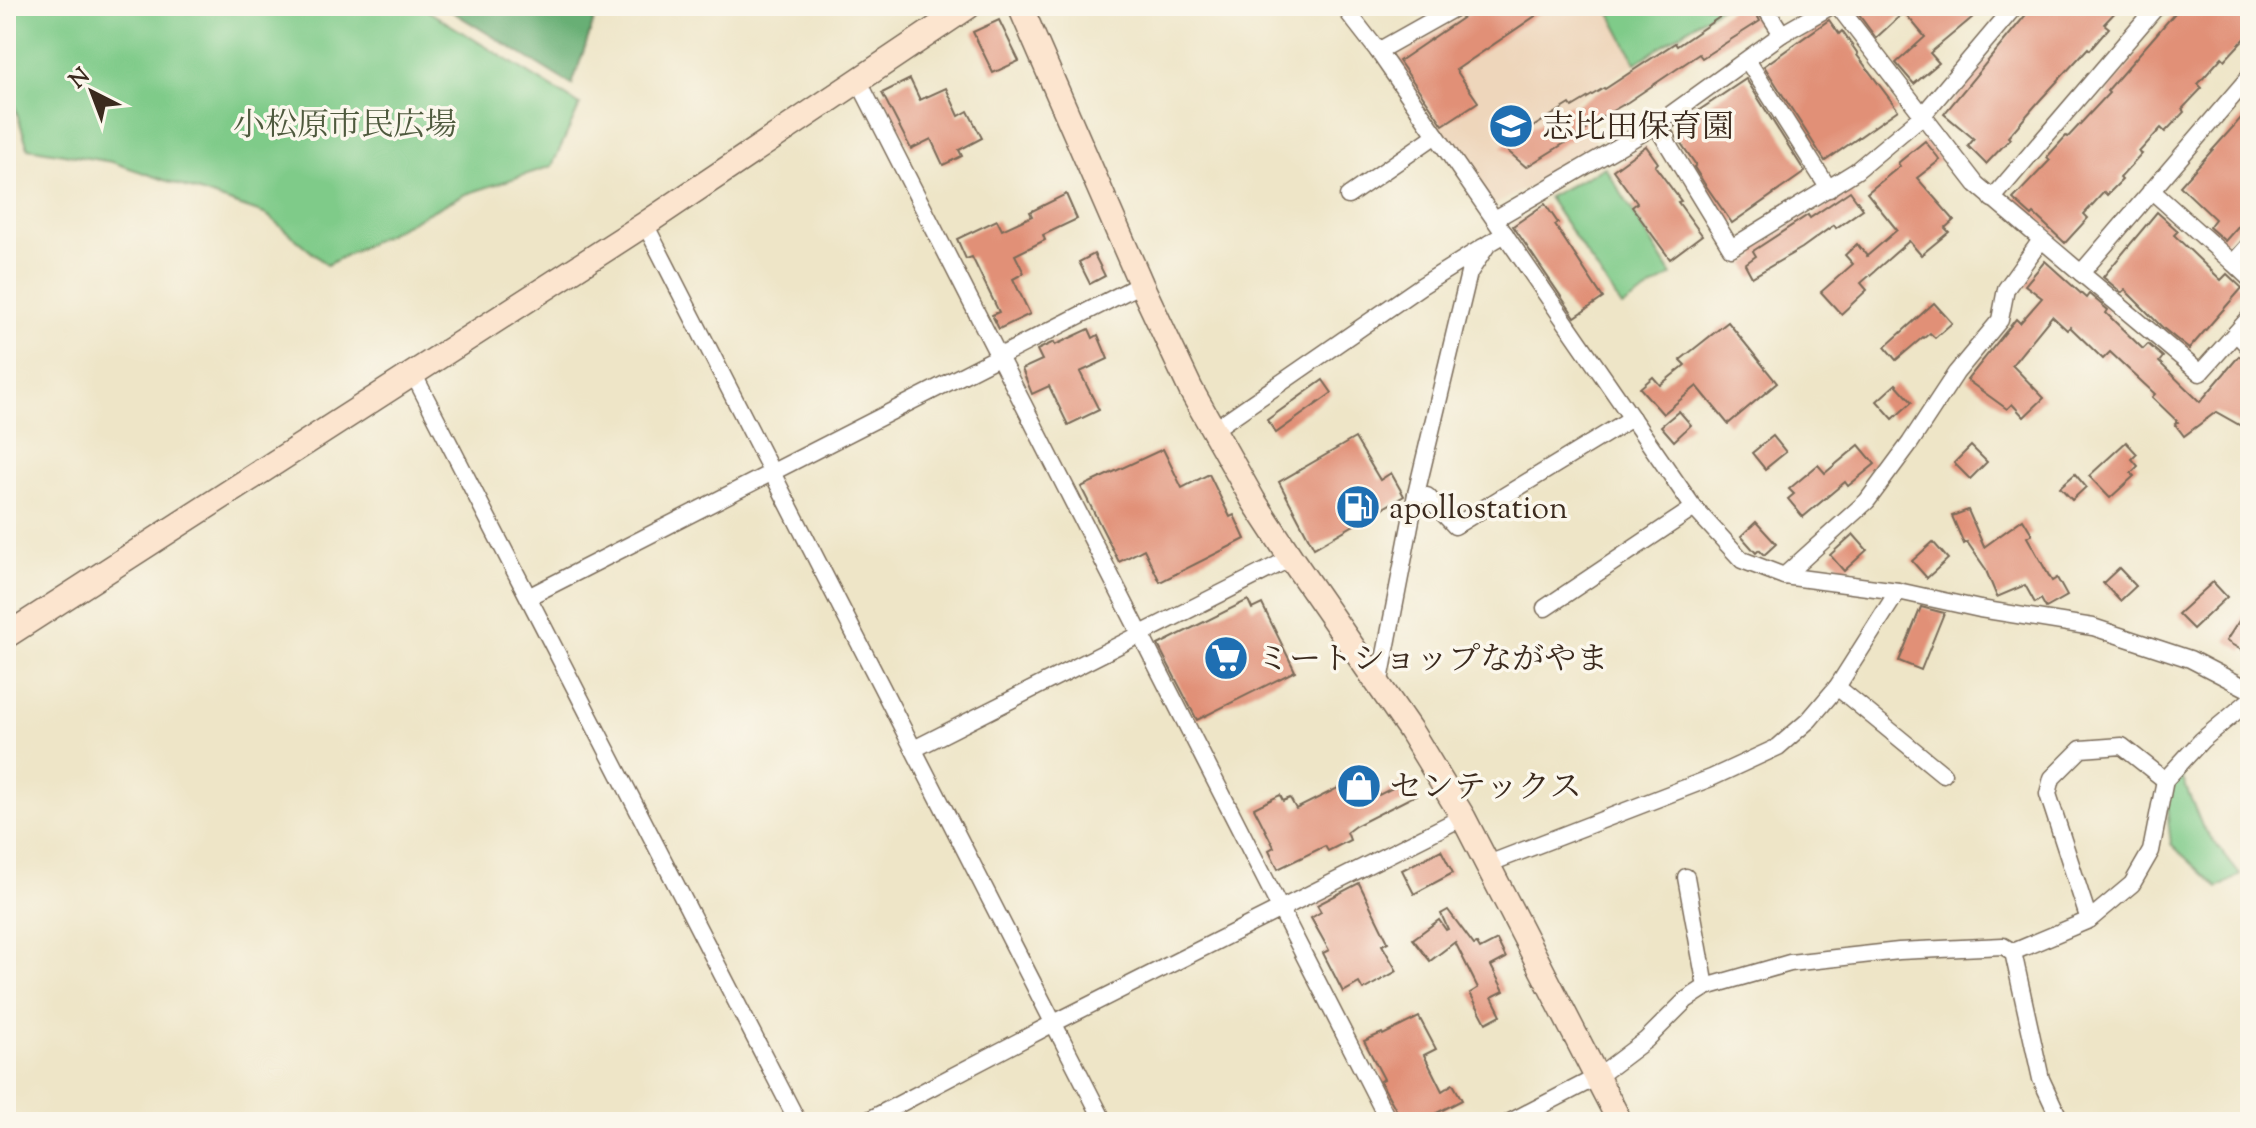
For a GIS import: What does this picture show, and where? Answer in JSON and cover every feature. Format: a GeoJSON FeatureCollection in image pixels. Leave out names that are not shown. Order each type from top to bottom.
{"type":"FeatureCollection","features":[{"type":"Feature","properties":{"kind":"street"},"geometry":{"type":"LineString","coordinates":[[6,636],[645,224],[969,6]]}},
{"type":"Feature","properties":{"kind":"street"},"geometry":{"type":"LineString","coordinates":[[1020,6],[1141,284],[1191,390],[1253,500],[1410,730],[1463,817],[1620,1122]]}},
{"type":"Feature","properties":{"kind":"street"},"geometry":{"type":"LineString","coordinates":[[1343,6],[1378,51],[1694,508],[1742,560],[1784,576],[1898,591],[1980,609],[2093,627],[2190,659],[2250,690]]}},
{"type":"Feature","properties":{"kind":"street"},"geometry":{"type":"LineString","coordinates":[[1378,51],[1458,6]]}},
{"type":"Feature","properties":{"kind":"street"},"geometry":{"type":"LineString","coordinates":[[1764,6],[1782,34]]}},
{"type":"Feature","properties":{"kind":"street"},"geometry":{"type":"LineString","coordinates":[[1495,219],[1656,125],[1782,34],[1831,6]]}},
{"type":"Feature","properties":{"kind":"street"},"geometry":{"type":"LineString","coordinates":[[1838,6],[1976,184],[2200,373],[2250,317]]}},
{"type":"Feature","properties":{"kind":"street"},"geometry":{"type":"LineString","coordinates":[[1656,125],[1731,248],[1856,171],[1922,116],[2015,6]]}},
{"type":"Feature","properties":{"kind":"street"},"geometry":{"type":"LineString","coordinates":[[1992,199],[2157,6]]}},
{"type":"Feature","properties":{"kind":"street"},"geometry":{"type":"LineString","coordinates":[[1747,60],[1829,189]]}},
{"type":"Feature","properties":{"kind":"street"},"geometry":{"type":"LineString","coordinates":[[2081,273],[2250,76]]}},
{"type":"Feature","properties":{"kind":"street"},"geometry":{"type":"LineString","coordinates":[[858,80],[1389,1122]]}},
{"type":"Feature","properties":{"kind":"street"},"geometry":{"type":"LineString","coordinates":[[1348,196],[1436,135]]}},
{"type":"Feature","properties":{"kind":"street"},"geometry":{"type":"LineString","coordinates":[[2151,190],[2250,279]]}},
{"type":"Feature","properties":{"kind":"street"},"geometry":{"type":"LineString","coordinates":[[645,224],[1104,1122]]}},
{"type":"Feature","properties":{"kind":"street"},"geometry":{"type":"LineString","coordinates":[[1213,430],[1421,286],[1505,234]]}},
{"type":"Feature","properties":{"kind":"street"},"geometry":{"type":"LineString","coordinates":[[1784,576],[1867,501],[1956,373],[2000,320],[2006,289],[2041,240]]}},
{"type":"Feature","properties":{"kind":"street"},"geometry":{"type":"LineString","coordinates":[[1379,686],[1416,494],[1469,273],[1488,244]]}},
{"type":"Feature","properties":{"kind":"street"},"geometry":{"type":"LineString","coordinates":[[2233,263],[2250,244]]}},
{"type":"Feature","properties":{"kind":"street"},"geometry":{"type":"LineString","coordinates":[[530,596],[1141,284]]}},
{"type":"Feature","properties":{"kind":"street"},"geometry":{"type":"LineString","coordinates":[[2236,333],[2250,348]]}},
{"type":"Feature","properties":{"kind":"street"},"geometry":{"type":"LineString","coordinates":[[414,375],[798,1122]]}},
{"type":"Feature","properties":{"kind":"street"},"geometry":{"type":"LineString","coordinates":[[1416,494],[1427,496],[1455,526],[1632,418]]}},
{"type":"Feature","properties":{"kind":"street"},"geometry":{"type":"LineString","coordinates":[[1545,608],[1694,508]]}},
{"type":"Feature","properties":{"kind":"street"},"geometry":{"type":"LineString","coordinates":[[914,749],[1291,558]]}},
{"type":"Feature","properties":{"kind":"street"},"geometry":{"type":"LineString","coordinates":[[1488,864],[1711,778],[1778,747],[1809,720],[1837,687],[1898,591]]}},
{"type":"Feature","properties":{"kind":"street"},"geometry":{"type":"LineString","coordinates":[[1837,687],[1943,774]]}},
{"type":"Feature","properties":{"kind":"street"},"geometry":{"type":"LineString","coordinates":[[2013,952],[2089,920],[2132,884],[2151,851],[2165,780],[2202,740],[2250,700]]}},
{"type":"Feature","properties":{"kind":"street"},"geometry":{"type":"LineString","coordinates":[[2089,920],[2048,794],[2052,778],[2081,749],[2122,746],[2165,780]]}},
{"type":"Feature","properties":{"kind":"street"},"geometry":{"type":"LineString","coordinates":[[865,1122],[1463,817]]}},
{"type":"Feature","properties":{"kind":"street"},"geometry":{"type":"LineString","coordinates":[[1686,877],[1706,987]]}},
{"type":"Feature","properties":{"kind":"street"},"geometry":{"type":"LineString","coordinates":[[1510,1122],[1597,1077],[1646,1040],[1686,1000],[1706,987],[1790,963],[1914,950],[2003,946],[2013,952],[2041,1079],[2061,1122]]}},
{"type":"Feature","properties":{"kind":"shaded area","name":"志比田保育園"},"geometry":{"type":"Polygon","coordinates":[[[1472,6],[1606,6],[1636,63],[1573,102],[1599,149],[1493,206],[1388,54],[1472,6]]]}},
{"type":"Feature","properties":{"kind":"green space","name":"小松原市民広場"},"geometry":{"type":"Polygon","coordinates":[[[6,6],[420,6],[580,105],[552,166],[463,195],[327,265],[267,215],[112,162],[28,148],[6,78],[6,6]]]}},
{"type":"Feature","properties":{"kind":"green space"},"geometry":{"type":"Polygon","coordinates":[[[443,6],[599,6],[572,85],[443,6]]]}},
{"type":"Feature","properties":{"kind":"green space"},"geometry":{"type":"Polygon","coordinates":[[[1606,6],[1722,6],[1636,63],[1606,6]]]}},
{"type":"Feature","properties":{"kind":"green space"},"geometry":{"type":"Polygon","coordinates":[[[1605,167],[1672,275],[1622,307],[1548,197],[1605,167]]]}},
{"type":"Feature","properties":{"kind":"green space"},"geometry":{"type":"Polygon","coordinates":[[[2180,772],[2202,826],[2240,875],[2218,888],[2171,844],[2168,798],[2180,772]]]}},
{"type":"Feature","properties":{"kind":"building"},"geometry":{"type":"Polygon","coordinates":[[[1480,6],[1550,6],[1456,70],[1478,102],[1443,125],[1399,61],[1480,6]]]}},
{"type":"Feature","properties":{"kind":"building"},"geometry":{"type":"Polygon","coordinates":[[[1736,6],[1752,6],[1760,21],[1702,58],[1699,54],[1526,167],[1502,146],[1570,104],[1572,107],[1605,89],[1675,43],[1677,46],[1736,6]]]}},
{"type":"Feature","properties":{"kind":"building"},"geometry":{"type":"Polygon","coordinates":[[[1869,6],[1986,6],[1930,53],[1939,63],[1914,84],[1896,63],[1925,37],[1904,12],[1876,38],[1859,15],[1869,6]]]}},
{"type":"Feature","properties":{"kind":"building"},"geometry":{"type":"Polygon","coordinates":[[[2033,6],[2121,6],[2104,24],[2109,28],[2041,99],[1986,164],[1968,146],[1974,139],[1944,114],[2033,6]]]}},
{"type":"Feature","properties":{"kind":"building"},"geometry":{"type":"Polygon","coordinates":[[[2181,6],[2250,6],[2250,33],[2225,60],[2222,57],[2198,84],[2202,88],[2182,109],[2184,112],[2165,132],[2161,128],[2139,152],[2142,154],[2120,178],[2122,180],[2107,195],[2104,192],[2084,214],[2088,218],[2065,243],[2013,199],[2050,160],[2047,157],[2066,136],[2109,93],[2107,91],[2181,6]]]}},
{"type":"Feature","properties":{"kind":"building"},"geometry":{"type":"Polygon","coordinates":[[[999,20],[1019,61],[993,73],[973,32],[999,20]]]}},
{"type":"Feature","properties":{"kind":"building"},"geometry":{"type":"Polygon","coordinates":[[[1829,20],[1839,34],[1842,31],[1898,110],[1825,161],[1764,66],[1829,20]]]}},
{"type":"Feature","properties":{"kind":"building"},"geometry":{"type":"Polygon","coordinates":[[[910,79],[920,100],[946,88],[959,116],[968,111],[982,138],[959,150],[962,156],[943,165],[931,139],[911,149],[882,93],[910,79]]]}},
{"type":"Feature","properties":{"kind":"building"},"geometry":{"type":"Polygon","coordinates":[[[1746,79],[1805,172],[1732,223],[1671,129],[1746,79]]]}},
{"type":"Feature","properties":{"kind":"building"},"geometry":{"type":"Polygon","coordinates":[[[2250,108],[2250,213],[2225,241],[2209,227],[2215,219],[2180,186],[2250,108]]]}},
{"type":"Feature","properties":{"kind":"building"},"geometry":{"type":"Polygon","coordinates":[[[1925,141],[1940,160],[1917,178],[1954,220],[1945,228],[1949,232],[1921,255],[1909,241],[1861,283],[1867,290],[1841,314],[1821,292],[1853,264],[1845,255],[1857,244],[1867,256],[1897,230],[1867,193],[1925,141]]]}},
{"type":"Feature","properties":{"kind":"building"},"geometry":{"type":"Polygon","coordinates":[[[1646,146],[1658,163],[1655,166],[1702,235],[1670,259],[1632,207],[1637,203],[1613,170],[1646,146]]]}},
{"type":"Feature","properties":{"kind":"building"},"geometry":{"type":"Polygon","coordinates":[[[1850,191],[1863,209],[1752,277],[1745,264],[1756,256],[1753,251],[1850,191]]]}},
{"type":"Feature","properties":{"kind":"building"},"geometry":{"type":"Polygon","coordinates":[[[1066,194],[1077,219],[1043,235],[1045,240],[1015,255],[1024,273],[1013,279],[1030,314],[999,329],[992,315],[999,312],[972,257],[966,259],[957,239],[997,220],[1002,230],[1032,216],[1030,212],[1066,194]]]}},
{"type":"Feature","properties":{"kind":"building"},"geometry":{"type":"Polygon","coordinates":[[[1545,204],[1558,223],[1555,225],[1603,298],[1575,317],[1513,226],[1545,204]]]}},
{"type":"Feature","properties":{"kind":"building"},"geometry":{"type":"Polygon","coordinates":[[[2157,212],[2178,231],[2174,235],[2221,280],[2227,274],[2242,288],[2189,349],[2125,290],[2122,293],[2103,277],[2157,212]]]}},
{"type":"Feature","properties":{"kind":"building"},"geometry":{"type":"Polygon","coordinates":[[[1094,254],[1105,276],[1090,284],[1079,262],[1094,254]]]}},
{"type":"Feature","properties":{"kind":"building"},"geometry":{"type":"Polygon","coordinates":[[[2045,261],[2086,298],[2089,294],[2108,310],[2106,313],[2143,349],[2148,344],[2163,357],[2159,362],[2200,402],[2239,356],[2250,365],[2250,431],[2216,412],[2184,436],[2175,424],[2178,422],[2152,397],[2155,394],[2110,352],[2103,359],[2070,327],[2067,330],[2052,316],[2012,365],[2044,398],[2024,417],[2012,404],[2007,409],[1967,380],[2016,319],[2020,323],[2042,298],[2025,285],[2045,261]]]}},
{"type":"Feature","properties":{"kind":"building"},"geometry":{"type":"Polygon","coordinates":[[[1934,303],[1952,323],[1935,338],[1930,333],[1923,337],[1896,360],[1885,347],[1934,303]]]}},
{"type":"Feature","properties":{"kind":"building"},"geometry":{"type":"Polygon","coordinates":[[[1728,322],[1777,383],[1728,424],[1697,386],[1663,414],[1640,388],[1653,377],[1660,385],[1685,365],[1680,360],[1728,322]]]}},
{"type":"Feature","properties":{"kind":"building"},"geometry":{"type":"Polygon","coordinates":[[[1089,329],[1093,338],[1098,335],[1108,359],[1080,372],[1099,410],[1068,425],[1049,386],[1032,394],[1022,369],[1042,360],[1037,350],[1089,329]]]}},
{"type":"Feature","properties":{"kind":"building"},"geometry":{"type":"Polygon","coordinates":[[[1323,380],[1332,393],[1276,433],[1267,420],[1323,380]]]}},
{"type":"Feature","properties":{"kind":"building"},"geometry":{"type":"Polygon","coordinates":[[[1896,384],[1912,402],[1893,419],[1877,401],[1896,384]]]}},
{"type":"Feature","properties":{"kind":"building"},"geometry":{"type":"Polygon","coordinates":[[[1679,411],[1691,425],[1674,441],[1661,426],[1679,411]]]}},
{"type":"Feature","properties":{"kind":"building"},"geometry":{"type":"Polygon","coordinates":[[[1773,436],[1786,452],[1765,469],[1752,453],[1773,436]]]}},
{"type":"Feature","properties":{"kind":"building"},"geometry":{"type":"Polygon","coordinates":[[[1355,438],[1380,480],[1391,473],[1404,496],[1314,548],[1279,482],[1355,438]]]}},
{"type":"Feature","properties":{"kind":"building"},"geometry":{"type":"Polygon","coordinates":[[[2126,442],[2137,454],[2132,459],[2138,466],[2131,473],[2134,476],[2110,498],[2089,476],[2126,442]]]}},
{"type":"Feature","properties":{"kind":"building"},"geometry":{"type":"Polygon","coordinates":[[[1859,445],[1875,464],[1848,486],[1845,482],[1803,517],[1788,499],[1794,494],[1789,489],[1818,465],[1825,473],[1859,445]]]}},
{"type":"Feature","properties":{"kind":"building"},"geometry":{"type":"Polygon","coordinates":[[[1971,446],[1987,462],[1970,479],[1954,463],[1971,446]]]}},
{"type":"Feature","properties":{"kind":"building"},"geometry":{"type":"Polygon","coordinates":[[[1163,449],[1182,488],[1209,474],[1230,517],[1234,515],[1245,539],[1160,582],[1144,549],[1119,562],[1081,487],[1163,449]]]}},
{"type":"Feature","properties":{"kind":"building"},"geometry":{"type":"Polygon","coordinates":[[[2075,474],[2086,487],[2072,500],[2060,487],[2075,474]]]}},
{"type":"Feature","properties":{"kind":"building"},"geometry":{"type":"Polygon","coordinates":[[[1968,510],[1984,547],[2023,519],[2032,534],[2027,537],[2052,581],[2057,578],[2067,596],[2046,608],[2041,599],[2035,603],[2025,585],[1997,597],[1985,568],[1967,542],[1964,544],[1952,516],[1968,510]]]}},
{"type":"Feature","properties":{"kind":"building"},"geometry":{"type":"Polygon","coordinates":[[[1756,522],[1776,544],[1764,555],[1759,550],[1756,553],[1741,536],[1756,522]]]}},
{"type":"Feature","properties":{"kind":"building"},"geometry":{"type":"Polygon","coordinates":[[[1853,534],[1867,550],[1844,571],[1830,555],[1853,534]]]}},
{"type":"Feature","properties":{"kind":"building"},"geometry":{"type":"Polygon","coordinates":[[[1933,542],[1948,559],[1927,578],[1912,561],[1933,542]]]}},
{"type":"Feature","properties":{"kind":"building"},"geometry":{"type":"Polygon","coordinates":[[[2119,568],[2136,586],[2120,601],[2103,583],[2119,568]]]}},
{"type":"Feature","properties":{"kind":"building"},"geometry":{"type":"Polygon","coordinates":[[[2213,582],[2227,597],[2193,629],[2178,614],[2213,582]]]}},
{"type":"Feature","properties":{"kind":"building","name":"ミートショップながやま"},"geometry":{"type":"Polygon","coordinates":[[[1248,600],[1252,609],[1262,604],[1295,671],[1197,720],[1158,645],[1248,600]]]}},
{"type":"Feature","properties":{"kind":"building"},"geometry":{"type":"Polygon","coordinates":[[[2250,604],[2250,640],[2243,651],[2226,641],[2250,604]]]}},
{"type":"Feature","properties":{"kind":"building"},"geometry":{"type":"Polygon","coordinates":[[[1921,607],[1944,613],[1921,670],[1899,661],[1921,607]]]}},
{"type":"Feature","properties":{"kind":"building"},"geometry":{"type":"Polygon","coordinates":[[[1368,773],[1379,795],[1408,780],[1416,795],[1355,826],[1347,832],[1350,840],[1328,851],[1325,846],[1278,869],[1269,850],[1274,847],[1254,808],[1280,795],[1283,801],[1290,798],[1296,809],[1368,773]]]}},
{"type":"Feature","properties":{"kind":"building"},"geometry":{"type":"Polygon","coordinates":[[[1441,850],[1453,873],[1414,894],[1402,870],[1441,850]]]}},
{"type":"Feature","properties":{"kind":"building"},"geometry":{"type":"Polygon","coordinates":[[[1359,883],[1388,942],[1382,945],[1397,971],[1363,990],[1359,983],[1343,992],[1323,953],[1329,950],[1311,918],[1321,912],[1317,905],[1359,883]]]}},
{"type":"Feature","properties":{"kind":"building"},"geometry":{"type":"Polygon","coordinates":[[[1448,910],[1474,945],[1477,944],[1480,949],[1497,940],[1506,958],[1491,966],[1504,991],[1492,997],[1501,1015],[1486,1023],[1470,993],[1478,988],[1455,942],[1430,961],[1413,939],[1439,920],[1448,929],[1441,914],[1448,910]]]}},
{"type":"Feature","properties":{"kind":"building"},"geometry":{"type":"Polygon","coordinates":[[[1419,1017],[1436,1049],[1424,1055],[1442,1091],[1453,1084],[1462,1100],[1429,1117],[1432,1122],[1403,1122],[1380,1081],[1384,1079],[1364,1041],[1419,1017]]]}},
{"type":"Feature","properties":{"kind":"place","name":"志比田保育園"},"geometry":{"type":"Point","coordinates":[1511,126]}},
{"type":"Feature","properties":{"kind":"place","name":"apollostation"},"geometry":{"type":"Point","coordinates":[1358,507]}},
{"type":"Feature","properties":{"kind":"place","name":"ミートショップながやま"},"geometry":{"type":"Point","coordinates":[1226,658]}},
{"type":"Feature","properties":{"kind":"place","name":"センテックス"},"geometry":{"type":"Point","coordinates":[1359,786]}}]}
